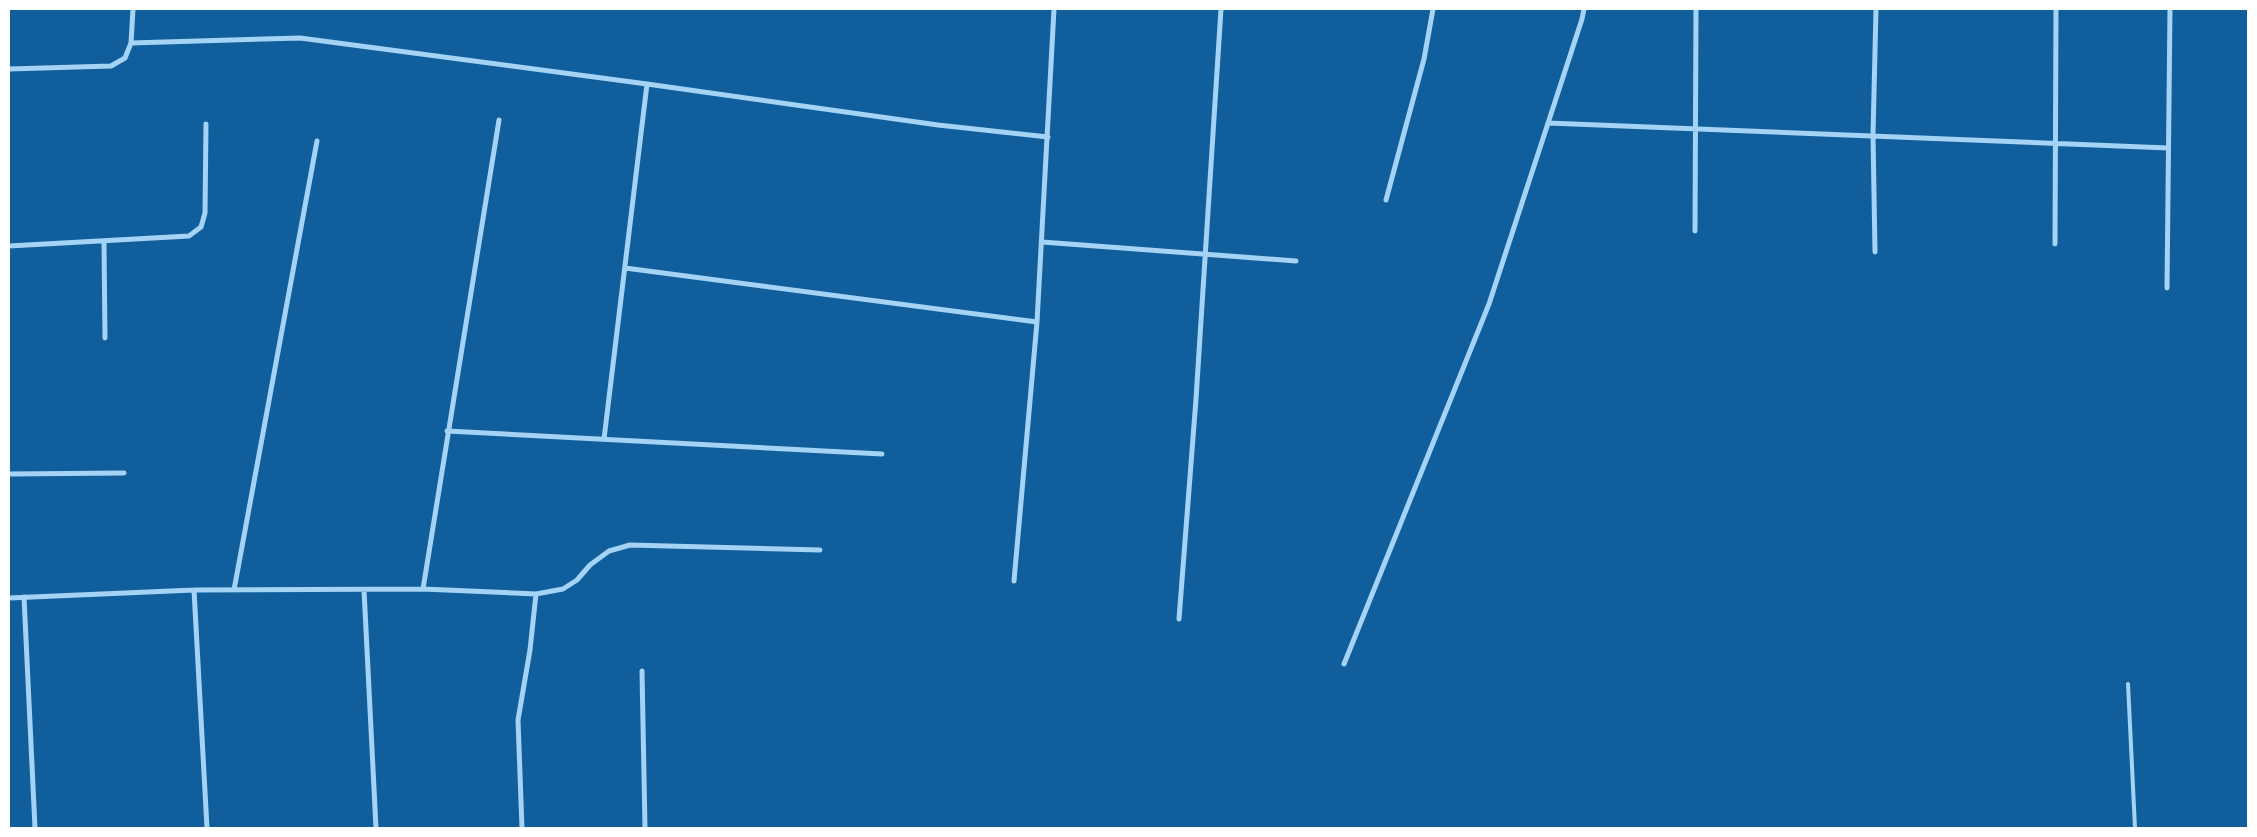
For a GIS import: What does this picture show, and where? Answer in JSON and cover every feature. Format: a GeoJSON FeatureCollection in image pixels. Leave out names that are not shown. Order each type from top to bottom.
{"type":"FeatureCollection","features":[{"type":"Feature","properties":{"kind":"street"},"geometry":{"type":"LineString","coordinates":[[9,69],[111,66],[125,58],[131,42],[133,9]]}},
{"type":"Feature","properties":{"kind":"street"},"geometry":{"type":"LineString","coordinates":[[1014,581],[1037,322],[1054,9]]}},
{"type":"Feature","properties":{"kind":"street"},"geometry":{"type":"LineString","coordinates":[[1179,619],[1196,399],[1221,9]]}},
{"type":"Feature","properties":{"kind":"street"},"geometry":{"type":"LineString","coordinates":[[1386,200],[1424,59],[1433,9]]}},
{"type":"Feature","properties":{"kind":"street"},"geometry":{"type":"LineString","coordinates":[[1344,664],[1489,304],[1584,9]]}},
{"type":"Feature","properties":{"kind":"street"},"geometry":{"type":"LineString","coordinates":[[1695,231],[1696,9]]}},
{"type":"Feature","properties":{"kind":"street"},"geometry":{"type":"LineString","coordinates":[[1874,252],[1873,135],[1876,9]]}},
{"type":"Feature","properties":{"kind":"street"},"geometry":{"type":"LineString","coordinates":[[2055,244],[2056,9]]}},
{"type":"Feature","properties":{"kind":"street"},"geometry":{"type":"LineString","coordinates":[[2167,288],[2170,9]]}},
{"type":"Feature","properties":{"kind":"street"},"geometry":{"type":"LineString","coordinates":[[131,42],[300,38],[938,125],[1048,137]]}},
{"type":"Feature","properties":{"kind":"street"},"geometry":{"type":"LineString","coordinates":[[604,439],[647,84]]}},
{"type":"Feature","properties":{"kind":"street"},"geometry":{"type":"LineString","coordinates":[[423,589],[447,431],[499,120]]}},
{"type":"Feature","properties":{"kind":"street"},"geometry":{"type":"LineString","coordinates":[[1548,122],[1694,130],[1873,135],[2168,148]]}},
{"type":"Feature","properties":{"kind":"street"},"geometry":{"type":"LineString","coordinates":[[9,246],[189,236],[201,227],[205,214],[206,124]]}},
{"type":"Feature","properties":{"kind":"street"},"geometry":{"type":"LineString","coordinates":[[234,590],[317,141]]}},
{"type":"Feature","properties":{"kind":"street"},"geometry":{"type":"LineString","coordinates":[[104,242],[105,338]]}},
{"type":"Feature","properties":{"kind":"street"},"geometry":{"type":"LineString","coordinates":[[1042,242],[1296,261]]}},
{"type":"Feature","properties":{"kind":"street"},"geometry":{"type":"LineString","coordinates":[[626,268],[1037,322]]}},
{"type":"Feature","properties":{"kind":"street"},"geometry":{"type":"LineString","coordinates":[[447,431],[882,454]]}},
{"type":"Feature","properties":{"kind":"street"},"geometry":{"type":"LineString","coordinates":[[9,474],[124,472]]}},
{"type":"Feature","properties":{"kind":"street"},"geometry":{"type":"LineString","coordinates":[[9,598],[194,590],[423,589],[536,594],[563,589],[577,580],[590,564],[609,551],[630,545],[820,550]]}},
{"type":"Feature","properties":{"kind":"street"},"geometry":{"type":"LineString","coordinates":[[194,590],[207,828]]}},
{"type":"Feature","properties":{"kind":"street"},"geometry":{"type":"LineString","coordinates":[[364,590],[376,828]]}},
{"type":"Feature","properties":{"kind":"street"},"geometry":{"type":"LineString","coordinates":[[522,828],[518,720],[530,650],[536,594]]}},
{"type":"Feature","properties":{"kind":"street"},"geometry":{"type":"LineString","coordinates":[[24,597],[36,828]]}},
{"type":"Feature","properties":{"kind":"street"},"geometry":{"type":"LineString","coordinates":[[642,671],[645,828]]}},
{"type":"Feature","properties":{"kind":"lane"},"geometry":{"type":"LineString","coordinates":[[2128,684],[2134,828]]}}]}
